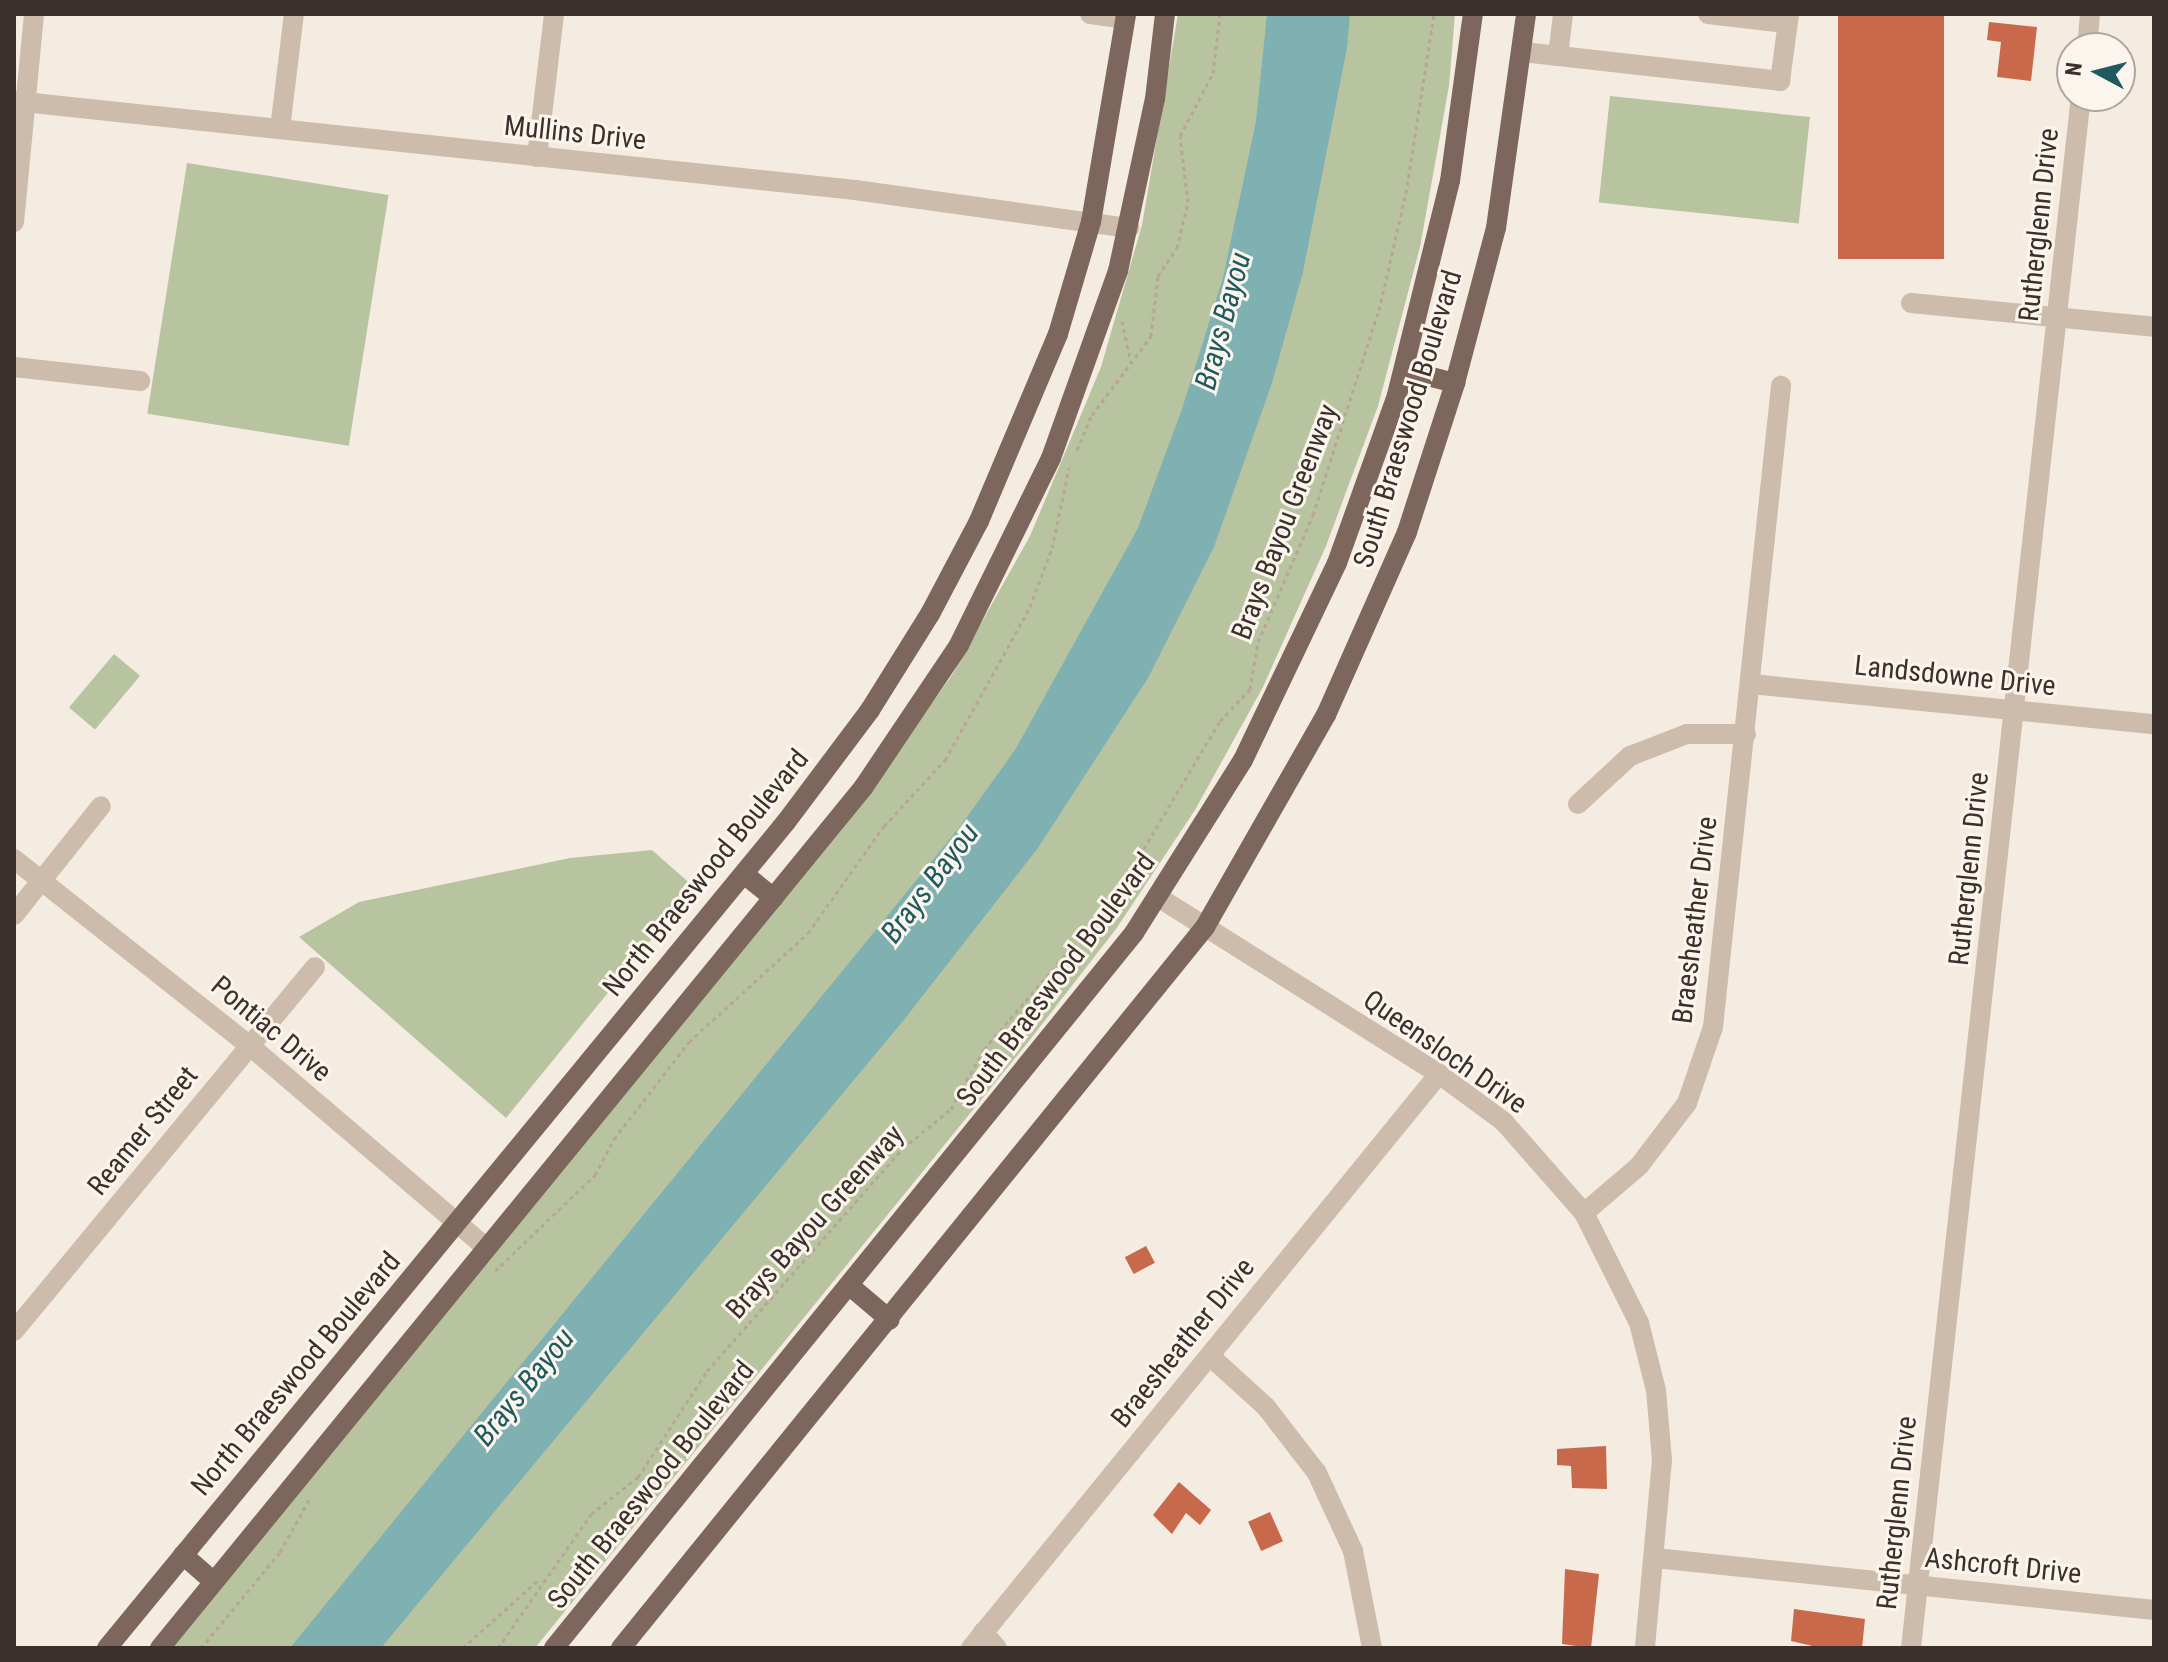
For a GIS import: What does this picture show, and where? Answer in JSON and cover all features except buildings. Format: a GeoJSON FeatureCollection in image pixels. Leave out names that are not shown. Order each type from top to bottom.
{"type":"FeatureCollection","features":[{"type":"Feature","properties":{"kind":"main road"},"geometry":{"type":"LineString","coordinates":[[160,1648],[863,788],[914,715],[994,579],[1087,366],[1129,228],[1155,99],[1165,14]]}},
{"type":"Feature","properties":{"kind":"main road","name":"South Braeswood Boulevard"},"geometry":{"type":"LineString","coordinates":[[554,1648],[850,1286],[1158,897],[1243,760],[1306,636],[1379,451],[1404,370],[1450,181],[1473,14]]}},
{"type":"Feature","properties":{"kind":"main road","name":"South Braeswood Boulevard"},"geometry":{"type":"LineString","coordinates":[[621,1648],[890,1320],[1205,927],[1326,715],[1369,625],[1407,532],[1455,383],[1496,228],[1526,14]]}},
{"type":"Feature","properties":{"kind":"main road","name":"North Braeswood Boulevard"},"geometry":{"type":"LineString","coordinates":[[107,1648],[744,874],[870,710],[979,521],[1058,334],[1091,222],[1125,16]]}},
{"type":"Feature","properties":{"kind":"main road"},"geometry":{"type":"LineString","coordinates":[[1404,370],[1455,383]]}},
{"type":"Feature","properties":{"kind":"main road"},"geometry":{"type":"LineString","coordinates":[[744,874],[774,898]]}},
{"type":"Feature","properties":{"kind":"main road"},"geometry":{"type":"LineString","coordinates":[[850,1286],[890,1320]]}},
{"type":"Feature","properties":{"kind":"main road"},"geometry":{"type":"LineString","coordinates":[[183,1555],[213,1581]]}},
{"type":"Feature","properties":{"kind":"street"},"geometry":{"type":"LineString","coordinates":[[14,222],[19,102],[34,14]]}},
{"type":"Feature","properties":{"kind":"street"},"geometry":{"type":"LineString","coordinates":[[280,129],[294,14]]}},
{"type":"Feature","properties":{"kind":"street"},"geometry":{"type":"LineString","coordinates":[[537,157],[554,14]]}},
{"type":"Feature","properties":{"kind":"street"},"geometry":{"type":"LineString","coordinates":[[1090,14],[1125,16]]}},
{"type":"Feature","properties":{"kind":"street"},"geometry":{"type":"LineString","coordinates":[[1558,56],[1563,14]]}},
{"type":"Feature","properties":{"kind":"street"},"geometry":{"type":"LineString","coordinates":[[1523,52],[1780,81],[1788,18],[1708,14]]}},
{"type":"Feature","properties":{"kind":"street","name":"Mullins Drive"},"geometry":{"type":"LineString","coordinates":[[19,102],[855,190],[1129,228]]}},
{"type":"Feature","properties":{"kind":"street","name":"Rutherglenn Drive"},"geometry":{"type":"LineString","coordinates":[[1911,1648],[2079,112]]}},
{"type":"Feature","properties":{"kind":"street"},"geometry":{"type":"LineString","coordinates":[[1911,303],[2154,327]]}},
{"type":"Feature","properties":{"kind":"street"},"geometry":{"type":"LineString","coordinates":[[14,367],[140,381]]}},
{"type":"Feature","properties":{"kind":"street","name":"Braesheather Drive"},"geometry":{"type":"LineString","coordinates":[[1584,1213],[1639,1166],[1687,1103],[1713,1027],[1781,386]]}},
{"type":"Feature","properties":{"kind":"street","name":"Landsdowne Drive"},"geometry":{"type":"LineString","coordinates":[[1751,684],[2154,724]]}},
{"type":"Feature","properties":{"kind":"street"},"geometry":{"type":"LineString","coordinates":[[1578,804],[1630,756],[1687,734],[1746,734]]}},
{"type":"Feature","properties":{"kind":"street"},"geometry":{"type":"LineString","coordinates":[[14,915],[101,806]]}},
{"type":"Feature","properties":{"kind":"street","name":"Pontiac Drive"},"geometry":{"type":"LineString","coordinates":[[14,859],[249,1045],[487,1248]]}},
{"type":"Feature","properties":{"kind":"street","name":"Queensloch Drive"},"geometry":{"type":"LineString","coordinates":[[1158,897],[1439,1074],[1504,1122],[1584,1213],[1639,1323],[1656,1390],[1662,1460],[1645,1648]]}},
{"type":"Feature","properties":{"kind":"street","name":"Reamer Street"},"geometry":{"type":"LineString","coordinates":[[14,1331],[315,967]]}},
{"type":"Feature","properties":{"kind":"street","name":"Braesheather Drive"},"geometry":{"type":"LineString","coordinates":[[977,1640],[1439,1074]]}},
{"type":"Feature","properties":{"kind":"street"},"geometry":{"type":"LineString","coordinates":[[1210,1356],[1266,1407],[1317,1473],[1353,1551],[1372,1648]]}},
{"type":"Feature","properties":{"kind":"street","name":"Ashcroft Drive"},"geometry":{"type":"LineString","coordinates":[[1655,1558],[2154,1610]]}},
{"type":"Feature","properties":{"kind":"street"},"geometry":{"type":"LineString","coordinates":[[977,1640],[997,1648]]}},
{"type":"Feature","properties":{"kind":"path","name":"Brays Bayou Greenway"},"geometry":{"type":"LineString","coordinates":[[498,1648],[527,1610],[542,1577],[591,1514],[638,1477],[707,1371],[903,1148],[951,1109],[984,1049],[1115,897],[1220,721],[1250,689],[1258,642],[1287,587],[1379,310],[1406,193],[1434,14]]}},
{"type":"Feature","properties":{"kind":"path"},"geometry":{"type":"LineString","coordinates":[[1123,315],[1125,353],[1132,364]]}},
{"type":"Feature","properties":{"kind":"path"},"geometry":{"type":"LineString","coordinates":[[463,1648],[542,1577]]}},
{"type":"Feature","properties":{"kind":"green space"},"geometry":{"type":"Polygon","coordinates":[[[1178,14],[1455,14],[1449,86],[1420,247],[1378,406],[1326,546],[1263,687],[1195,810],[1116,929],[1029,1041],[535,1648],[170,1648],[846,824],[952,675],[1030,536],[1101,367],[1142,225],[1178,14]]]}},
{"type":"Feature","properties":{"kind":"green space"},"geometry":{"type":"Polygon","coordinates":[[[1610,96],[1810,117],[1799,223],[1599,202],[1610,96]]]}},
{"type":"Feature","properties":{"kind":"green space"},"geometry":{"type":"Polygon","coordinates":[[[187,163],[388,195],[349,446],[147,414],[187,163]]]}},
{"type":"Feature","properties":{"kind":"green space"},"geometry":{"type":"Polygon","coordinates":[[[114,654],[140,676],[95,729],[69,708],[114,654]]]}},
{"type":"Feature","properties":{"kind":"green space"},"geometry":{"type":"Polygon","coordinates":[[[652,850],[694,887],[506,1118],[299,937],[359,902],[570,858],[652,850]]]}},
{"type":"Feature","properties":{"kind":"water","name":"Brays Bayou"},"geometry":{"type":"Polygon","coordinates":[[[1267,14],[1350,14],[1347,48],[1303,272],[1272,383],[1214,547],[1148,678],[1038,848],[903,1021],[381,1648],[290,1648],[959,828],[1015,750],[1138,528],[1182,409],[1223,278],[1256,121],[1267,14]]]}}]}
